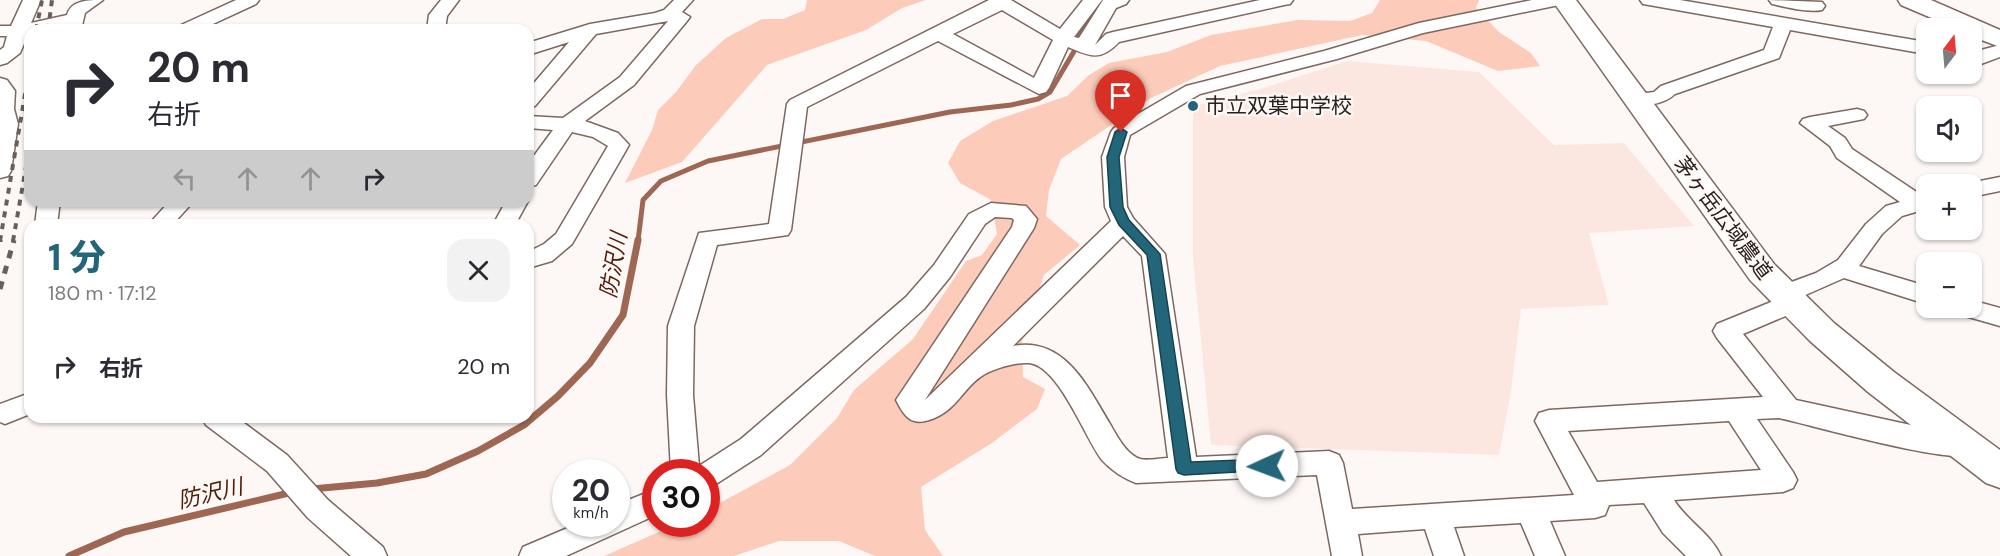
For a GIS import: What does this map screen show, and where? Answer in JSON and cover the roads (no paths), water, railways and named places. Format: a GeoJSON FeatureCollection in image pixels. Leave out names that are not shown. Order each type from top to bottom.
{"type":"FeatureCollection","features":[{"type":"Feature","properties":{"kind":"main road","name":"茅ヶ岳広域農道"},"geometry":{"type":"LineString","coordinates":[[1564,0],[1744,251],[1788,299],[1822,332],[1881,382],[2000,472]]}},
{"type":"Feature","properties":{"kind":"main road"},"geometry":{"type":"LineString","coordinates":[[1909,0],[1946,18]]}},
{"type":"Feature","properties":{"kind":"main road"},"geometry":{"type":"LineString","coordinates":[[1909,0],[1991,53]]}},
{"type":"Feature","properties":{"kind":"main road"},"geometry":{"type":"LineString","coordinates":[[1935,0],[2000,27]]}},
{"type":"Feature","properties":{"kind":"main road"},"geometry":{"type":"LineString","coordinates":[[1962,0],[2000,15]]}},
{"type":"Feature","properties":{"kind":"street"},"geometry":{"type":"LineString","coordinates":[[0,59],[13,48],[9,31],[32,0]]}},
{"type":"Feature","properties":{"kind":"street"},"geometry":{"type":"LineString","coordinates":[[38,24],[75,15],[94,0]]}},
{"type":"Feature","properties":{"kind":"street"},"geometry":{"type":"LineString","coordinates":[[198,24],[250,0]]}},
{"type":"Feature","properties":{"kind":"street"},"geometry":{"type":"LineString","coordinates":[[437,24],[438,15],[450,0]]}},
{"type":"Feature","properties":{"kind":"street"},"geometry":{"type":"LineString","coordinates":[[1073,43],[1080,13],[1093,0]]}},
{"type":"Feature","properties":{"kind":"street"},"geometry":{"type":"LineString","coordinates":[[939,34],[1039,88],[1073,43],[1109,4],[1120,0]]}},
{"type":"Feature","properties":{"kind":"street"},"geometry":{"type":"LineString","coordinates":[[684,459],[680,395],[681,326],[707,238],[780,230],[797,104],[939,34],[1000,1],[1073,43],[1094,51],[1103,48],[1113,38],[1284,0]]}},
{"type":"Feature","properties":{"kind":"street"},"geometry":{"type":"LineString","coordinates":[[1184,469],[1153,254],[1124,222],[1116,207],[1113,157],[1121,132],[1193,90],[1330,55],[1419,28],[1559,0]]}},
{"type":"Feature","properties":{"kind":"street"},"geometry":{"type":"LineString","coordinates":[[1649,0],[1712,6],[1783,24],[1916,46]]}},
{"type":"Feature","properties":{"kind":"street"},"geometry":{"type":"LineString","coordinates":[[1778,0],[1816,3],[1804,28]]}},
{"type":"Feature","properties":{"kind":"street"},"geometry":{"type":"LineString","coordinates":[[534,47],[590,29],[658,18],[677,7],[681,17],[627,81],[566,126],[534,171]]}},
{"type":"Feature","properties":{"kind":"street"},"geometry":{"type":"LineString","coordinates":[[1636,99],[1660,97],[1668,90],[1772,54],[1783,24]]}},
{"type":"Feature","properties":{"kind":"street"},"geometry":{"type":"LineString","coordinates":[[9,31],[24,27]]}},
{"type":"Feature","properties":{"kind":"street"},"geometry":{"type":"LineString","coordinates":[[534,95],[590,29]]}},
{"type":"Feature","properties":{"kind":"street"},"geometry":{"type":"LineString","coordinates":[[0,84],[5,90],[4,109],[8,124],[0,171]]}},
{"type":"Feature","properties":{"kind":"street"},"geometry":{"type":"LineString","coordinates":[[1857,115],[1810,123],[1838,142],[1844,153],[1916,198]]}},
{"type":"Feature","properties":{"kind":"street"},"geometry":{"type":"LineString","coordinates":[[534,123],[599,131],[612,136],[619,145],[564,239],[554,250],[534,259]]}},
{"type":"Feature","properties":{"kind":"street"},"geometry":{"type":"LineString","coordinates":[[1982,188],[2000,184]]}},
{"type":"Feature","properties":{"kind":"street"},"geometry":{"type":"LineString","coordinates":[[1787,408],[1726,331],[1846,266],[1874,229],[1894,211],[1916,204]]}},
{"type":"Feature","properties":{"kind":"street"},"geometry":{"type":"LineString","coordinates":[[165,219],[177,207]]}},
{"type":"Feature","properties":{"kind":"street"},"geometry":{"type":"LineString","coordinates":[[720,467],[751,447],[915,303],[942,271],[977,219],[991,210],[1018,211],[1026,219],[1023,228],[909,400],[919,413],[934,408],[1124,222]]}},
{"type":"Feature","properties":{"kind":"street"},"geometry":{"type":"LineString","coordinates":[[1841,269],[1916,292]]}},
{"type":"Feature","properties":{"kind":"street"},"geometry":{"type":"LineString","coordinates":[[1982,312],[2000,317]]}},
{"type":"Feature","properties":{"kind":"street"},"geometry":{"type":"LineString","coordinates":[[975,367],[1010,356],[1034,354],[1060,369],[1090,412],[1112,453],[1136,471],[1329,463],[1347,556]]}},
{"type":"Feature","properties":{"kind":"street"},"geometry":{"type":"LineString","coordinates":[[5,413],[24,405]]}},
{"type":"Feature","properties":{"kind":"street"},"geometry":{"type":"LineString","coordinates":[[1341,522],[1594,506],[1549,421],[1787,408],[1913,438],[1968,448]]}},
{"type":"Feature","properties":{"kind":"street"},"geometry":{"type":"LineString","coordinates":[[1588,495],[1782,480],[1736,410]]}},
{"type":"Feature","properties":{"kind":"street"},"geometry":{"type":"LineString","coordinates":[[224,423],[277,464],[295,481],[318,509],[372,556]]}},
{"type":"Feature","properties":{"kind":"street"},"geometry":{"type":"LineString","coordinates":[[1652,490],[1673,524],[1706,556]]}},
{"type":"Feature","properties":{"kind":"street"},"geometry":{"type":"LineString","coordinates":[[1530,510],[1550,556]]}},
{"type":"Feature","properties":{"kind":"street"},"geometry":{"type":"LineString","coordinates":[[1435,516],[1449,556]]}},
{"type":"Feature","properties":{"kind":"street"},"geometry":{"type":"LineString","coordinates":[[534,556],[577,537]]}},
{"type":"Feature","properties":{"kind":"waterway","name":"防沢川"},"geometry":{"type":"LineString","coordinates":[[638,241],[643,200],[661,181],[708,161],[950,112],[1011,105],[1038,99],[1050,92],[1076,48],[1080,34],[1092,12],[1104,0]]}},
{"type":"Feature","properties":{"kind":"waterway","name":"防沢川"},"geometry":{"type":"LineString","coordinates":[[534,416],[590,363],[623,315],[638,240]]}},
{"type":"Feature","properties":{"kind":"waterway","name":"防沢川"},"geometry":{"type":"LineString","coordinates":[[312,489],[377,483],[426,474],[478,451],[526,423]]}},
{"type":"Feature","properties":{"kind":"waterway","name":"防沢川"},"geometry":{"type":"LineString","coordinates":[[69,556],[124,532],[293,492]]}},
{"type":"Feature","properties":{"kind":"railway"},"geometry":{"type":"LineString","coordinates":[[37,24],[42,0]]}},
{"type":"Feature","properties":{"kind":"railway"},"geometry":{"type":"LineString","coordinates":[[49,24],[52,0]]}},
{"type":"Feature","properties":{"kind":"railway"},"geometry":{"type":"LineString","coordinates":[[0,241],[24,100]]}},
{"type":"Feature","properties":{"kind":"railway"},"geometry":{"type":"LineString","coordinates":[[13,241],[24,178]]}},
{"type":"Feature","properties":{"kind":"railway"},"geometry":{"type":"LineString","coordinates":[[0,289],[14,240]]}},
{"type":"Feature","properties":{"kind":"place","name":"市立双葉中学校"},"geometry":{"type":"Point","coordinates":[1193,106]}}]}
